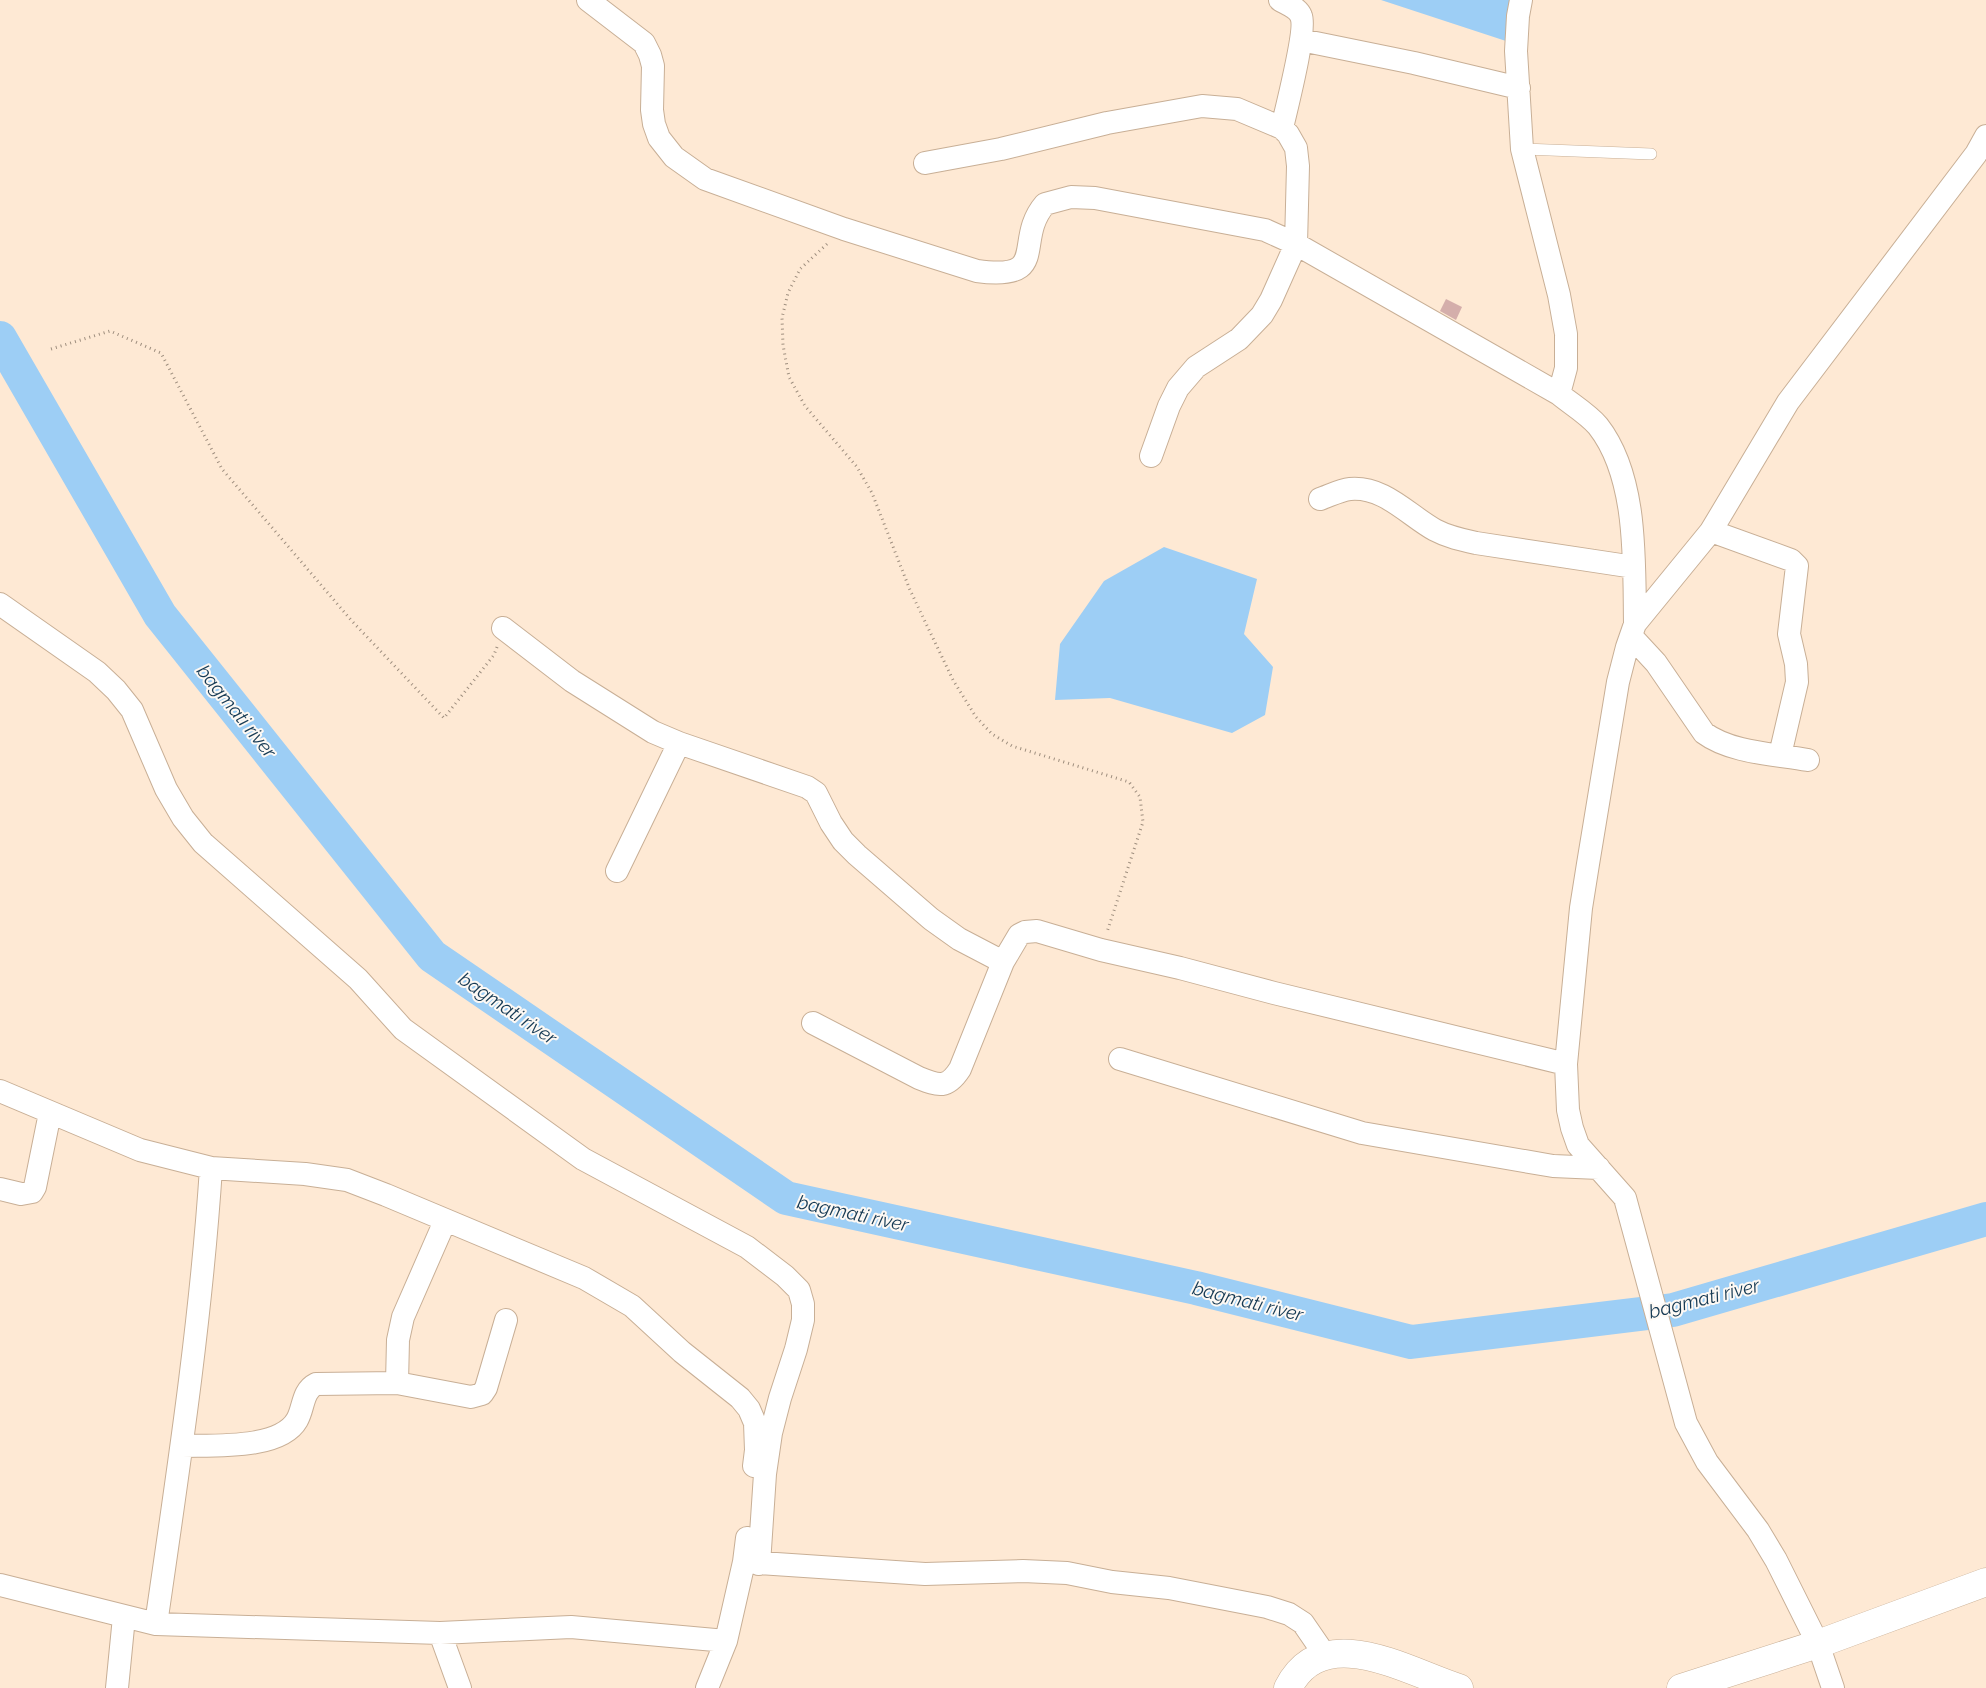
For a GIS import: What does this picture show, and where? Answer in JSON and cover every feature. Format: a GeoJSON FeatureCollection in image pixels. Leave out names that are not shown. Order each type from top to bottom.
{"type":"FeatureCollection","features":[{"type":"Feature","properties":{"kind":"street"},"geometry":{"type":"LineString","coordinates":[[588,0],[644,43],[653,66],[652,110],[659,138],[674,156],[705,179],[844,228],[977,271],[999,274],[1018,270],[1023,264],[1034,220],[1044,204],[1071,197],[1095,198],[1265,230],[1296,244],[1559,394],[1597,426],[1618,460],[1628,503],[1634,567],[1633,630],[1618,682],[1581,908],[1566,1064],[1568,1110],[1578,1145],[1625,1198],[1686,1423],[1707,1462],[1758,1530],[1776,1560],[1818,1644],[1832,1688]]}},
{"type":"Feature","properties":{"kind":"street"},"geometry":{"type":"LineString","coordinates":[[1280,0],[1301,15],[1302,20],[1300,40],[1282,128]]}},
{"type":"Feature","properties":{"kind":"street"},"geometry":{"type":"LineString","coordinates":[[1522,0],[1518,16],[1516,50],[1522,150],[1559,295],[1566,334],[1566,368],[1559,394]]}},
{"type":"Feature","properties":{"kind":"street"},"geometry":{"type":"LineString","coordinates":[[1300,40],[1414,63],[1519,88]]}},
{"type":"Feature","properties":{"kind":"street"},"geometry":{"type":"LineString","coordinates":[[925,163],[1001,149],[1107,123],[1202,106],[1237,109],[1282,128],[1288,134],[1296,148],[1298,166],[1296,244],[1271,300],[1262,315],[1239,339],[1196,367],[1178,388],[1169,406],[1151,456]]}},
{"type":"Feature","properties":{"kind":"street"},"geometry":{"type":"LineString","coordinates":[[1633,630],[1711,531],[1788,402],[1976,154],[1986,136]]}},
{"type":"Feature","properties":{"kind":"street"},"geometry":{"type":"LineString","coordinates":[[1320,499],[1348,489],[1374,492],[1390,499],[1436,530],[1455,538],[1634,567]]}},
{"type":"Feature","properties":{"kind":"street"},"geometry":{"type":"LineString","coordinates":[[1711,531],[1791,560],[1797,566],[1789,634],[1796,664],[1797,682],[1780,755]]}},
{"type":"Feature","properties":{"kind":"street"},"geometry":{"type":"LineString","coordinates":[[0,604],[97,672],[116,690],[132,710],[166,789],[183,818],[203,843],[358,979],[403,1028],[583,1159],[747,1247],[786,1276],[798,1290],[803,1304],[803,1320],[771,1433],[752,1563],[726,1641],[706,1688]]}},
{"type":"Feature","properties":{"kind":"street"},"geometry":{"type":"LineString","coordinates":[[503,628],[572,681],[653,732],[679,743],[807,787],[816,793],[831,823],[843,841],[857,855],[931,919],[959,939],[1003,962]]}},
{"type":"Feature","properties":{"kind":"street"},"geometry":{"type":"LineString","coordinates":[[1633,630],[1704,733],[1715,741],[1729,746],[1808,760]]}},
{"type":"Feature","properties":{"kind":"street"},"geometry":{"type":"LineString","coordinates":[[617,871],[679,743]]}},
{"type":"Feature","properties":{"kind":"street"},"geometry":{"type":"LineString","coordinates":[[813,1023],[919,1078],[937,1084],[944,1084],[952,1080],[960,1069],[1003,962],[1019,935],[1037,931],[1101,950],[1566,1064]]}},
{"type":"Feature","properties":{"kind":"street"},"geometry":{"type":"LineString","coordinates":[[1120,1059],[1362,1133],[1553,1166],[1599,1168]]}},
{"type":"Feature","properties":{"kind":"street"},"geometry":{"type":"LineString","coordinates":[[0,1091],[140,1150],[211,1168],[305,1174],[347,1180],[584,1278],[632,1306],[682,1352],[740,1398],[749,1409],[754,1423],[756,1450],[752,1563]]}},
{"type":"Feature","properties":{"kind":"street"},"geometry":{"type":"LineString","coordinates":[[0,1189],[21,1194],[32,1192],[35,1187],[50,1113]]}},
{"type":"Feature","properties":{"kind":"street"},"geometry":{"type":"LineString","coordinates":[[156,1624],[182,1446],[206,1242],[211,1168]]}},
{"type":"Feature","properties":{"kind":"street"},"geometry":{"type":"LineString","coordinates":[[397,1383],[398,1340],[403,1317],[445,1221]]}},
{"type":"Feature","properties":{"kind":"street"},"geometry":{"type":"LineString","coordinates":[[182,1446],[248,1443],[267,1440],[281,1435],[291,1429],[297,1420],[305,1394],[310,1387],[316,1384],[397,1383],[477,1397],[486,1388],[506,1320]]}},
{"type":"Feature","properties":{"kind":"street"},"geometry":{"type":"LineString","coordinates":[[752,1563],[924,1574],[1050,1572],[1112,1582],[1169,1588],[1267,1607],[1289,1614],[1303,1623],[1325,1655]]}},
{"type":"Feature","properties":{"kind":"street"},"geometry":{"type":"LineString","coordinates":[[1681,1688],[1818,1644],[1986,1582]]}},
{"type":"Feature","properties":{"kind":"street"},"geometry":{"type":"LineString","coordinates":[[0,1585],[156,1624],[440,1633],[571,1627],[726,1641]]}},
{"type":"Feature","properties":{"kind":"street"},"geometry":{"type":"LineString","coordinates":[[117,1688],[124,1616]]}},
{"type":"Feature","properties":{"kind":"street"},"geometry":{"type":"LineString","coordinates":[[440,1633],[460,1688]]}},
{"type":"Feature","properties":{"kind":"street"},"geometry":{"type":"LineString","coordinates":[[1288,1688],[1292,1680],[1308,1663],[1325,1655],[1348,1653],[1377,1657],[1460,1688]]}},
{"type":"Feature","properties":{"kind":"lane"},"geometry":{"type":"LineString","coordinates":[[1522,150],[1651,154]]}},
{"type":"Feature","properties":{"kind":"path"},"geometry":{"type":"LineString","coordinates":[[844,228],[800,269],[788,292],[782,318],[783,345],[790,377],[805,406],[857,467],[872,493],[910,590],[953,680],[976,717],[992,734],[1012,746],[1129,782],[1140,797],[1143,822],[1101,950]]}},
{"type":"Feature","properties":{"kind":"path"},"geometry":{"type":"LineString","coordinates":[[51,349],[110,332],[161,353],[222,468],[351,620],[444,718],[494,655],[503,628]]}},
{"type":"Feature","properties":{"kind":"water"},"geometry":{"type":"Polygon","coordinates":[[[1381,0],[1516,0],[1509,42],[1381,0]]]}},
{"type":"Feature","properties":{"kind":"water"},"geometry":{"type":"Polygon","coordinates":[[[1164,547],[1257,579],[1244,634],[1273,667],[1265,715],[1232,733],[1110,698],[1055,700],[1060,644],[1104,581],[1164,547]]]}},
{"type":"Feature","properties":{"kind":"building"},"geometry":{"type":"Polygon","coordinates":[[[1446,299],[1462,307],[1456,320],[1440,311],[1446,299]]]}},
{"type":"Feature","properties":{"kind":"waterway","name":"bagmati river"},"geometry":{"type":"LineString","coordinates":[[0,338],[160,615],[432,956],[786,1198],[1196,1288],[1411,1342],[1673,1310],[1986,1219]]}}]}
